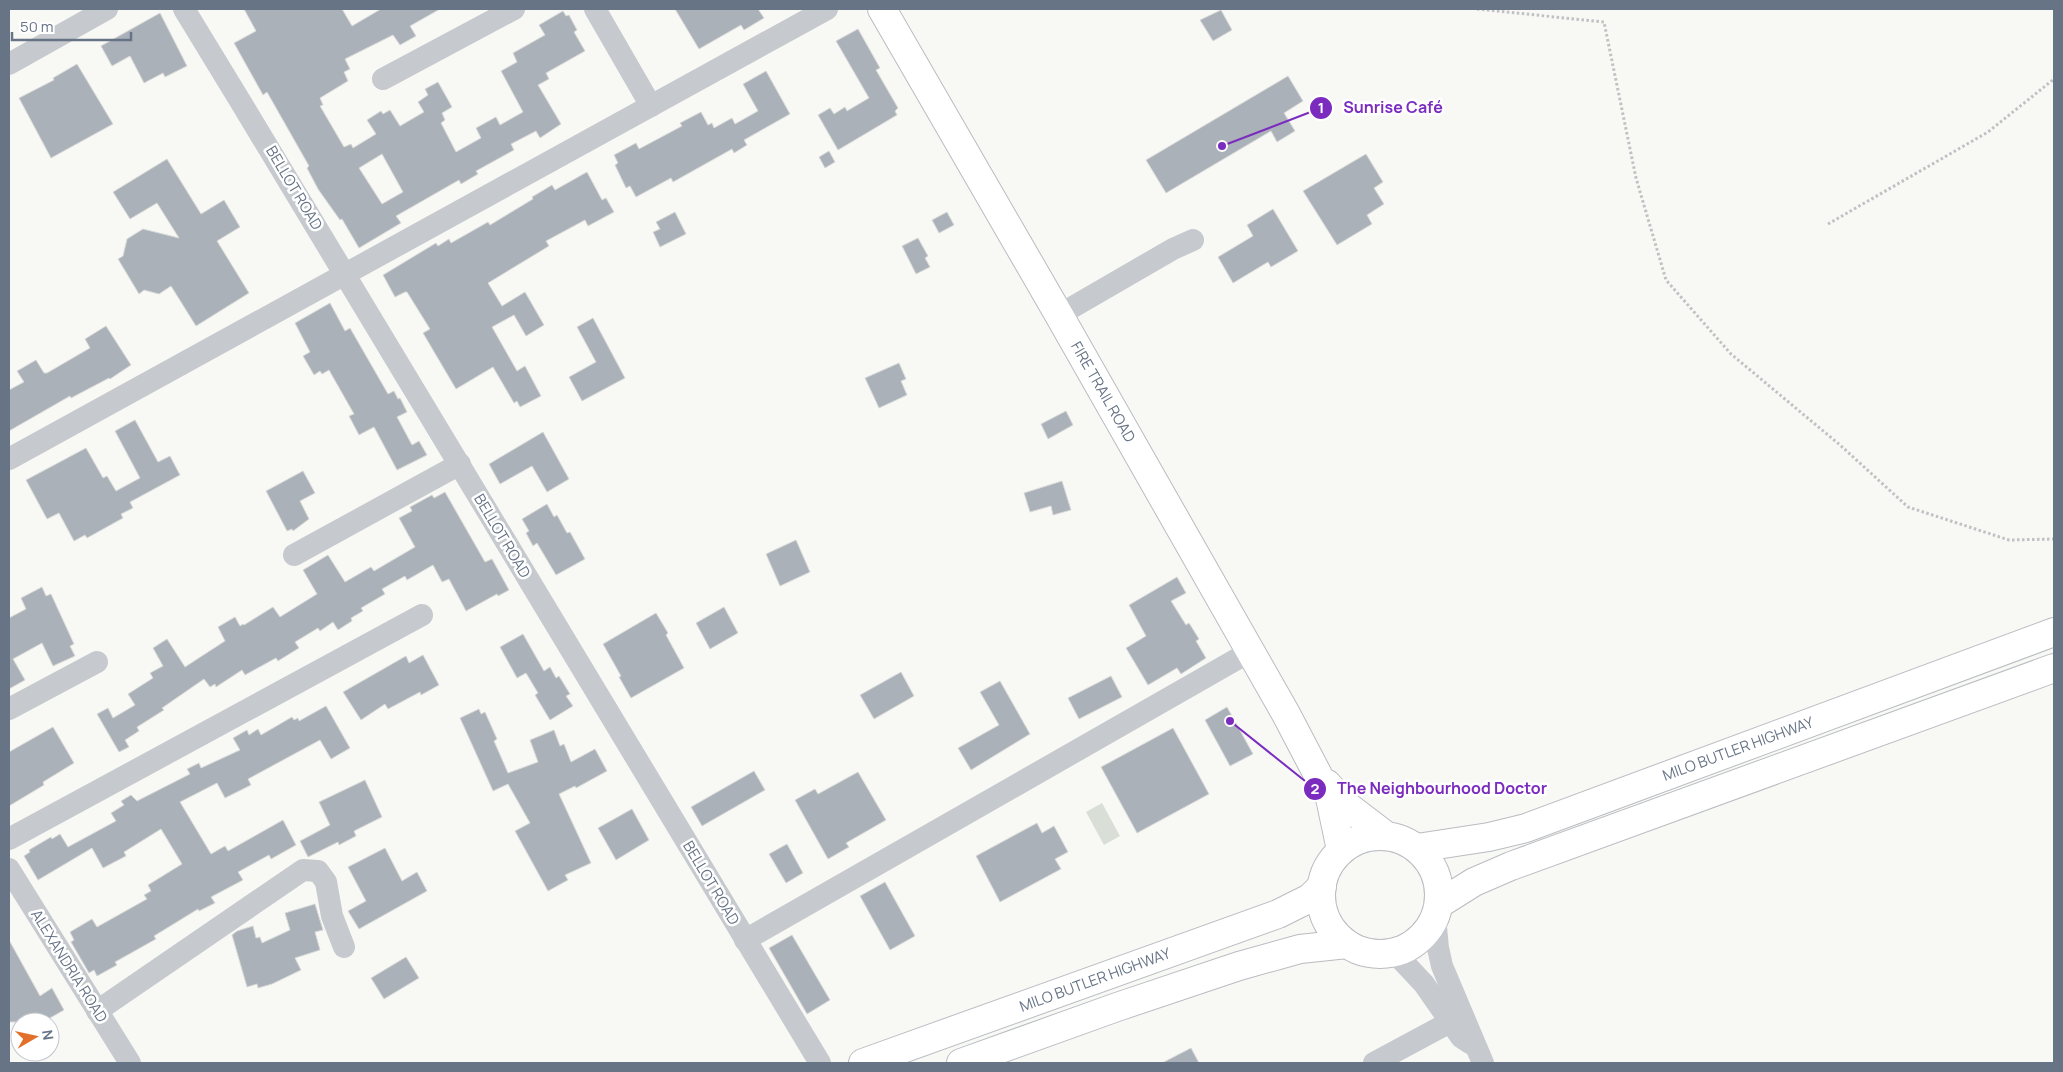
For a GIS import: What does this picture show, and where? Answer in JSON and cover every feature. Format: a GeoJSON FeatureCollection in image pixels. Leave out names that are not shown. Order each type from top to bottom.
{"type":"FeatureCollection","features":[{"type":"Feature","properties":{"kind":"main road","name":"FIRE TRAIL ROAD"},"geometry":{"type":"LineString","coordinates":[[882,9],[1250,650],[1321,778],[1333,807],[1341,850]]}},
{"type":"Feature","properties":{"kind":"main road","name":"MILO BUTLER HIGHWAY"},"geometry":{"type":"LineString","coordinates":[[1417,848],[1489,838],[1526,828],[2054,632]]}},
{"type":"Feature","properties":{"kind":"main road"},"geometry":{"type":"LineString","coordinates":[[1437,911],[1474,882],[1510,866],[2054,668]]}},
{"type":"Feature","properties":{"kind":"main road","name":"FIRE TRAIL ROAD"},"geometry":{"type":"LineString","coordinates":[[1321,778],[1347,806],[1385,835]]}},
{"type":"Feature","properties":{"kind":"main road"},"geometry":{"type":"LineString","coordinates":[[1385,835],[1397,837],[1417,848],[1425,856],[1436,874],[1439,889],[1437,911],[1430,928],[1414,944],[1394,952],[1370,953],[1347,944],[1332,929],[1322,908],[1322,886],[1328,867],[1341,850],[1357,840],[1385,835]]}},
{"type":"Feature","properties":{"kind":"main road","name":"MILO BUTLER HIGHWAY"},"geometry":{"type":"LineString","coordinates":[[863,1063],[1278,914],[1310,898],[1322,886]]}},
{"type":"Feature","properties":{"kind":"main road"},"geometry":{"type":"LineString","coordinates":[[961,1063],[1116,1007],[1272,956],[1300,949],[1347,944]]}},
{"type":"Feature","properties":{"kind":"street"},"geometry":{"type":"LineString","coordinates":[[9,64],[107,9]]}},
{"type":"Feature","properties":{"kind":"street","name":"BELLOT ROAD"},"geometry":{"type":"LineString","coordinates":[[184,9],[346,274],[820,1063]]}},
{"type":"Feature","properties":{"kind":"street"},"geometry":{"type":"LineString","coordinates":[[383,79],[514,9]]}},
{"type":"Feature","properties":{"kind":"street"},"geometry":{"type":"LineString","coordinates":[[595,9],[651,106]]}},
{"type":"Feature","properties":{"kind":"street"},"geometry":{"type":"LineString","coordinates":[[9,459],[827,9]]}},
{"type":"Feature","properties":{"kind":"street"},"geometry":{"type":"LineString","coordinates":[[1059,316],[1173,249],[1193,240]]}},
{"type":"Feature","properties":{"kind":"street"},"geometry":{"type":"LineString","coordinates":[[294,556],[460,464]]}},
{"type":"Feature","properties":{"kind":"street"},"geometry":{"type":"LineString","coordinates":[[9,839],[422,615]]}},
{"type":"Feature","properties":{"kind":"street"},"geometry":{"type":"LineString","coordinates":[[745,940],[1250,650]]}},
{"type":"Feature","properties":{"kind":"street"},"geometry":{"type":"LineString","coordinates":[[9,709],[96,662]]}},
{"type":"Feature","properties":{"kind":"street","name":"ALEXANDRIA ROAD"},"geometry":{"type":"LineString","coordinates":[[9,869],[130,1063]]}},
{"type":"Feature","properties":{"kind":"street"},"geometry":{"type":"LineString","coordinates":[[97,1011],[303,870],[318,871],[326,882],[332,916],[344,947]]}},
{"type":"Feature","properties":{"kind":"street"},"geometry":{"type":"LineString","coordinates":[[1437,911],[1438,948],[1442,966],[1479,1055]]}},
{"type":"Feature","properties":{"kind":"street"},"geometry":{"type":"LineString","coordinates":[[1394,952],[1424,984],[1461,1037],[1479,1055]]}},
{"type":"Feature","properties":{"kind":"street"},"geometry":{"type":"LineString","coordinates":[[1374,1063],[1450,1022]]}},
{"type":"Feature","properties":{"kind":"path"},"geometry":{"type":"LineString","coordinates":[[1477,9],[1604,22],[1636,178],[1666,280],[1731,354],[1840,445],[1908,507],[2009,540],[2054,539]]}},
{"type":"Feature","properties":{"kind":"path"},"geometry":{"type":"LineString","coordinates":[[1828,224],[1988,132],[2054,79]]}},
{"type":"Feature","properties":{"kind":"shaded area"},"geometry":{"type":"Polygon","coordinates":[[[1102,803],[1120,836],[1104,845],[1086,812],[1102,803]]]}},
{"type":"Feature","properties":{"kind":"building"},"geometry":{"type":"Polygon","coordinates":[[[244,9],[342,9],[352,26],[381,9],[440,9],[410,26],[416,36],[400,45],[393,35],[345,59],[350,69],[344,72],[348,81],[320,98],[323,105],[320,106],[344,147],[351,144],[353,148],[376,134],[367,120],[381,111],[383,114],[390,110],[400,126],[424,112],[418,102],[428,95],[425,89],[438,82],[452,107],[442,113],[445,120],[441,123],[456,152],[481,138],[476,128],[496,117],[500,125],[523,112],[501,71],[517,62],[513,53],[545,35],[539,25],[563,11],[566,16],[569,15],[577,30],[574,32],[585,51],[546,73],[549,79],[538,85],[561,124],[540,138],[536,131],[511,144],[514,150],[476,171],[478,174],[461,184],[459,180],[396,216],[401,223],[359,248],[342,219],[340,220],[318,189],[307,168],[309,166],[267,92],[263,95],[234,43],[256,31],[244,9]],[[382,154],[359,168],[382,204],[403,192],[382,154]]]}},
{"type":"Feature","properties":{"kind":"building"},"geometry":{"type":"Polygon","coordinates":[[[675,9],[758,9],[764,18],[744,30],[741,25],[699,49],[675,9]]]}},
{"type":"Feature","properties":{"kind":"building"},"geometry":{"type":"Polygon","coordinates":[[[1221,10],[1232,30],[1213,41],[1200,20],[1221,10]]]}},
{"type":"Feature","properties":{"kind":"building"},"geometry":{"type":"Polygon","coordinates":[[[160,13],[187,66],[165,77],[163,73],[144,83],[130,56],[112,66],[101,46],[160,13]]]}},
{"type":"Feature","properties":{"kind":"building"},"geometry":{"type":"Polygon","coordinates":[[[858,29],[880,68],[876,70],[898,108],[895,111],[897,115],[838,150],[818,115],[830,108],[834,114],[845,107],[847,111],[869,98],[836,41],[858,29]]]}},
{"type":"Feature","properties":{"kind":"building"},"geometry":{"type":"Polygon","coordinates":[[[77,64],[113,124],[51,158],[19,98],[54,80],[53,78],[77,64]]]}},
{"type":"Feature","properties":{"kind":"building"},"geometry":{"type":"Polygon","coordinates":[[[766,71],[790,114],[744,140],[747,145],[734,153],[732,149],[673,182],[671,178],[636,197],[630,186],[626,188],[615,165],[618,163],[614,155],[636,143],[639,149],[682,126],[680,123],[701,112],[708,125],[712,123],[714,128],[732,118],[735,124],[758,111],[743,84],[766,71]]]}},
{"type":"Feature","properties":{"kind":"building"},"geometry":{"type":"Polygon","coordinates":[[[1288,76],[1303,101],[1284,113],[1295,131],[1277,142],[1271,131],[1166,193],[1146,160],[1288,76]]]}},
{"type":"Feature","properties":{"kind":"building"},"geometry":{"type":"Polygon","coordinates":[[[829,151],[835,162],[825,168],[819,157],[829,151]]]}},
{"type":"Feature","properties":{"kind":"building"},"geometry":{"type":"Polygon","coordinates":[[[1366,154],[1383,182],[1374,188],[1384,204],[1367,215],[1372,224],[1337,245],[1303,191],[1366,154]]]}},
{"type":"Feature","properties":{"kind":"building"},"geometry":{"type":"Polygon","coordinates":[[[167,159],[201,214],[224,200],[240,227],[217,241],[249,293],[196,326],[171,286],[159,294],[144,290],[139,294],[118,259],[123,256],[127,239],[143,229],[179,238],[157,203],[130,219],[113,192],[167,159]]]}},
{"type":"Feature","properties":{"kind":"building"},"geometry":{"type":"Polygon","coordinates":[[[587,172],[602,200],[606,198],[614,212],[588,226],[585,220],[546,241],[549,246],[488,283],[502,306],[525,292],[544,325],[526,336],[514,315],[492,327],[517,371],[525,366],[541,396],[520,407],[517,401],[514,403],[493,367],[456,389],[423,333],[430,329],[407,292],[395,297],[383,275],[436,243],[438,246],[449,239],[451,243],[488,222],[490,225],[552,185],[555,190],[587,172]]]}},
{"type":"Feature","properties":{"kind":"building"},"geometry":{"type":"Polygon","coordinates":[[[1273,209],[1298,251],[1271,267],[1268,262],[1233,283],[1218,257],[1253,236],[1247,225],[1273,209]]]}},
{"type":"Feature","properties":{"kind":"building"},"geometry":{"type":"Polygon","coordinates":[[[675,212],[686,234],[660,247],[653,232],[660,229],[656,222],[675,212]]]}},
{"type":"Feature","properties":{"kind":"building"},"geometry":{"type":"Polygon","coordinates":[[[947,212],[954,225],[939,233],[932,220],[947,212]]]}},
{"type":"Feature","properties":{"kind":"building"},"geometry":{"type":"Polygon","coordinates":[[[918,238],[928,256],[925,258],[930,267],[916,274],[902,246],[918,238]]]}},
{"type":"Feature","properties":{"kind":"building"},"geometry":{"type":"Polygon","coordinates":[[[330,303],[345,331],[350,328],[388,394],[394,391],[398,399],[400,398],[407,412],[397,417],[412,445],[419,441],[427,455],[397,470],[374,427],[359,435],[349,416],[354,414],[329,370],[322,374],[320,371],[314,375],[303,356],[310,352],[295,323],[330,303]]]}},
{"type":"Feature","properties":{"kind":"building"},"geometry":{"type":"Polygon","coordinates":[[[593,318],[625,378],[582,401],[569,377],[596,362],[577,327],[593,318]]]}},
{"type":"Feature","properties":{"kind":"building"},"geometry":{"type":"Polygon","coordinates":[[[106,326],[131,365],[110,379],[71,398],[70,396],[9,431],[9,390],[24,382],[17,371],[36,360],[44,373],[47,373],[90,348],[85,339],[106,326]]]}},
{"type":"Feature","properties":{"kind":"building"},"geometry":{"type":"Polygon","coordinates":[[[899,363],[906,379],[901,381],[907,395],[879,408],[865,378],[899,363]]]}},
{"type":"Feature","properties":{"kind":"building"},"geometry":{"type":"Polygon","coordinates":[[[1066,411],[1073,425],[1048,439],[1041,424],[1066,411]]]}},
{"type":"Feature","properties":{"kind":"building"},"geometry":{"type":"Polygon","coordinates":[[[135,420],[158,462],[170,456],[180,475],[130,502],[133,508],[121,514],[123,518],[87,538],[85,535],[74,541],[59,513],[47,519],[26,480],[86,448],[103,478],[107,476],[116,491],[140,478],[115,431],[135,420]]]}},
{"type":"Feature","properties":{"kind":"building"},"geometry":{"type":"Polygon","coordinates":[[[543,432],[569,479],[547,492],[532,466],[500,484],[489,464],[543,432]]]}},
{"type":"Feature","properties":{"kind":"building"},"geometry":{"type":"Polygon","coordinates":[[[303,471],[315,493],[300,501],[309,519],[293,531],[292,529],[287,531],[266,491],[303,471]]]}},
{"type":"Feature","properties":{"kind":"building"},"geometry":{"type":"Polygon","coordinates":[[[1062,481],[1071,510],[1053,515],[1051,506],[1030,512],[1024,493],[1062,481]]]}},
{"type":"Feature","properties":{"kind":"building"},"geometry":{"type":"Polygon","coordinates":[[[445,492],[485,562],[492,559],[509,590],[498,596],[497,594],[466,611],[449,579],[442,582],[433,565],[407,580],[405,576],[382,589],[385,594],[361,608],[363,611],[351,618],[352,621],[338,630],[333,622],[320,631],[318,628],[295,642],[299,648],[278,661],[276,658],[245,675],[242,670],[216,687],[215,684],[210,687],[204,679],[162,708],[164,710],[137,727],[139,731],[125,740],[129,747],[119,752],[97,714],[108,708],[113,718],[135,705],[128,694],[153,678],[150,673],[163,666],[153,648],[167,639],[185,667],[225,641],[218,627],[235,617],[240,626],[244,625],[273,607],[280,617],[317,594],[303,570],[328,555],[345,582],[371,567],[374,571],[415,547],[399,518],[412,511],[410,507],[432,495],[434,498],[445,492]]]}},
{"type":"Feature","properties":{"kind":"building"},"geometry":{"type":"Polygon","coordinates":[[[547,504],[554,517],[557,515],[567,533],[570,532],[585,559],[556,575],[537,543],[533,546],[526,533],[529,531],[522,519],[547,504]]]}},
{"type":"Feature","properties":{"kind":"building"},"geometry":{"type":"Polygon","coordinates":[[[796,540],[810,572],[780,586],[766,554],[796,540]]]}},
{"type":"Feature","properties":{"kind":"building"},"geometry":{"type":"Polygon","coordinates":[[[1177,577],[1186,593],[1171,601],[1186,625],[1189,623],[1199,639],[1196,641],[1206,658],[1181,674],[1177,668],[1148,685],[1126,648],[1146,636],[1129,605],[1177,577]]]}},
{"type":"Feature","properties":{"kind":"building"},"geometry":{"type":"Polygon","coordinates":[[[42,587],[46,596],[51,594],[74,644],[70,646],[75,656],[53,666],[42,643],[13,659],[25,680],[9,689],[9,618],[26,609],[21,598],[42,587]]]}},
{"type":"Feature","properties":{"kind":"building"},"geometry":{"type":"Polygon","coordinates":[[[724,607],[738,633],[710,649],[696,623],[724,607]]]}},
{"type":"Feature","properties":{"kind":"building"},"geometry":{"type":"Polygon","coordinates":[[[656,613],[668,633],[666,635],[684,668],[631,698],[603,644],[656,613]]]}},
{"type":"Feature","properties":{"kind":"building"},"geometry":{"type":"Polygon","coordinates":[[[523,634],[544,671],[550,667],[556,678],[559,676],[570,694],[566,696],[573,706],[550,720],[535,695],[538,693],[526,673],[517,678],[500,647],[523,634]]]}},
{"type":"Feature","properties":{"kind":"building"},"geometry":{"type":"Polygon","coordinates":[[[423,655],[439,685],[421,695],[420,692],[388,709],[385,704],[361,720],[343,692],[406,656],[409,663],[423,655]]]}},
{"type":"Feature","properties":{"kind":"building"},"geometry":{"type":"Polygon","coordinates":[[[901,672],[914,696],[874,719],[860,695],[901,672]]]}},
{"type":"Feature","properties":{"kind":"building"},"geometry":{"type":"Polygon","coordinates":[[[1111,676],[1122,697],[1079,719],[1068,698],[1111,676]]]}},
{"type":"Feature","properties":{"kind":"building"},"geometry":{"type":"Polygon","coordinates":[[[1000,681],[1030,734],[971,770],[958,748],[999,725],[980,692],[1000,681]]]}},
{"type":"Feature","properties":{"kind":"building"},"geometry":{"type":"Polygon","coordinates":[[[326,706],[350,748],[331,759],[320,740],[248,779],[251,785],[225,798],[217,783],[180,802],[211,854],[225,846],[228,851],[283,820],[296,845],[271,859],[269,855],[238,872],[243,880],[211,897],[215,903],[199,911],[198,909],[154,936],[156,939],[115,962],[117,965],[97,976],[94,970],[89,973],[71,942],[74,940],[70,932],[92,919],[97,927],[147,899],[144,895],[151,891],[148,885],[182,864],[161,829],[124,852],[126,856],[103,868],[92,848],[38,880],[24,856],[30,852],[29,850],[60,834],[68,847],[116,821],[111,813],[124,805],[121,801],[131,795],[137,801],[190,774],[187,769],[199,763],[201,768],[240,750],[233,738],[247,730],[249,735],[258,729],[261,735],[292,717],[294,720],[298,718],[299,721],[326,706]]]}},
{"type":"Feature","properties":{"kind":"building"},"geometry":{"type":"Polygon","coordinates":[[[1227,707],[1253,754],[1230,766],[1205,720],[1227,707]]]}},
{"type":"Feature","properties":{"kind":"building"},"geometry":{"type":"Polygon","coordinates":[[[479,709],[481,714],[485,712],[497,739],[494,741],[508,773],[538,762],[530,740],[554,730],[560,746],[564,744],[571,762],[595,749],[607,771],[576,788],[575,786],[559,794],[591,863],[565,875],[568,880],[548,891],[515,831],[530,823],[508,784],[493,791],[460,718],[479,709]]]}},
{"type":"Feature","properties":{"kind":"building"},"geometry":{"type":"Polygon","coordinates":[[[53,727],[74,763],[43,782],[44,785],[9,806],[9,752],[53,727]]]}},
{"type":"Feature","properties":{"kind":"building"},"geometry":{"type":"Polygon","coordinates":[[[1173,728],[1209,794],[1137,833],[1101,767],[1173,728]]]}},
{"type":"Feature","properties":{"kind":"building"},"geometry":{"type":"Polygon","coordinates":[[[754,771],[765,790],[702,826],[691,807],[754,771]]]}},
{"type":"Feature","properties":{"kind":"building"},"geometry":{"type":"Polygon","coordinates":[[[858,772],[886,820],[846,843],[849,847],[828,859],[795,800],[815,789],[818,794],[858,772]]]}},
{"type":"Feature","properties":{"kind":"building"},"geometry":{"type":"Polygon","coordinates":[[[365,780],[382,817],[354,831],[356,836],[339,845],[338,842],[308,857],[300,841],[330,825],[319,802],[365,780]]]}},
{"type":"Feature","properties":{"kind":"building"},"geometry":{"type":"Polygon","coordinates":[[[632,809],[649,840],[616,860],[598,828],[632,809]]]}},
{"type":"Feature","properties":{"kind":"building"},"geometry":{"type":"Polygon","coordinates":[[[1037,823],[1042,833],[1054,826],[1068,852],[1055,859],[1061,869],[1000,902],[976,856],[1037,823]]]}},
{"type":"Feature","properties":{"kind":"building"},"geometry":{"type":"Polygon","coordinates":[[[787,844],[803,873],[786,883],[769,854],[787,844]]]}},
{"type":"Feature","properties":{"kind":"building"},"geometry":{"type":"Polygon","coordinates":[[[385,848],[402,881],[417,872],[427,891],[359,929],[348,911],[366,901],[348,867],[385,848]]]}},
{"type":"Feature","properties":{"kind":"building"},"geometry":{"type":"Polygon","coordinates":[[[885,882],[915,936],[890,950],[860,896],[885,882]]]}},
{"type":"Feature","properties":{"kind":"building"},"geometry":{"type":"Polygon","coordinates":[[[315,904],[323,930],[315,932],[320,950],[295,958],[301,970],[272,984],[258,988],[257,984],[247,987],[232,935],[237,931],[253,926],[256,938],[260,937],[262,943],[290,930],[285,913],[315,904]]]}},
{"type":"Feature","properties":{"kind":"building"},"geometry":{"type":"Polygon","coordinates":[[[792,935],[830,1000],[807,1014],[769,948],[792,935]]]}},
{"type":"Feature","properties":{"kind":"building"},"geometry":{"type":"Polygon","coordinates":[[[9,940],[40,996],[52,988],[64,1010],[60,1012],[10,1012],[9,1022],[9,940]]]}},
{"type":"Feature","properties":{"kind":"building"},"geometry":{"type":"Polygon","coordinates":[[[406,957],[419,978],[384,999],[371,978],[406,957]]]}},
{"type":"Feature","properties":{"kind":"building"},"geometry":{"type":"Polygon","coordinates":[[[1191,1048],[1199,1063],[1162,1063],[1191,1048]]]}},
{"type":"Feature","properties":{"kind":"place","name":"Sunrise Café"},"geometry":{"type":"Point","coordinates":[1222,146]}},
{"type":"Feature","properties":{"kind":"place","name":"The Neighbourhood Doctor"},"geometry":{"type":"Point","coordinates":[1230,721]}}]}
